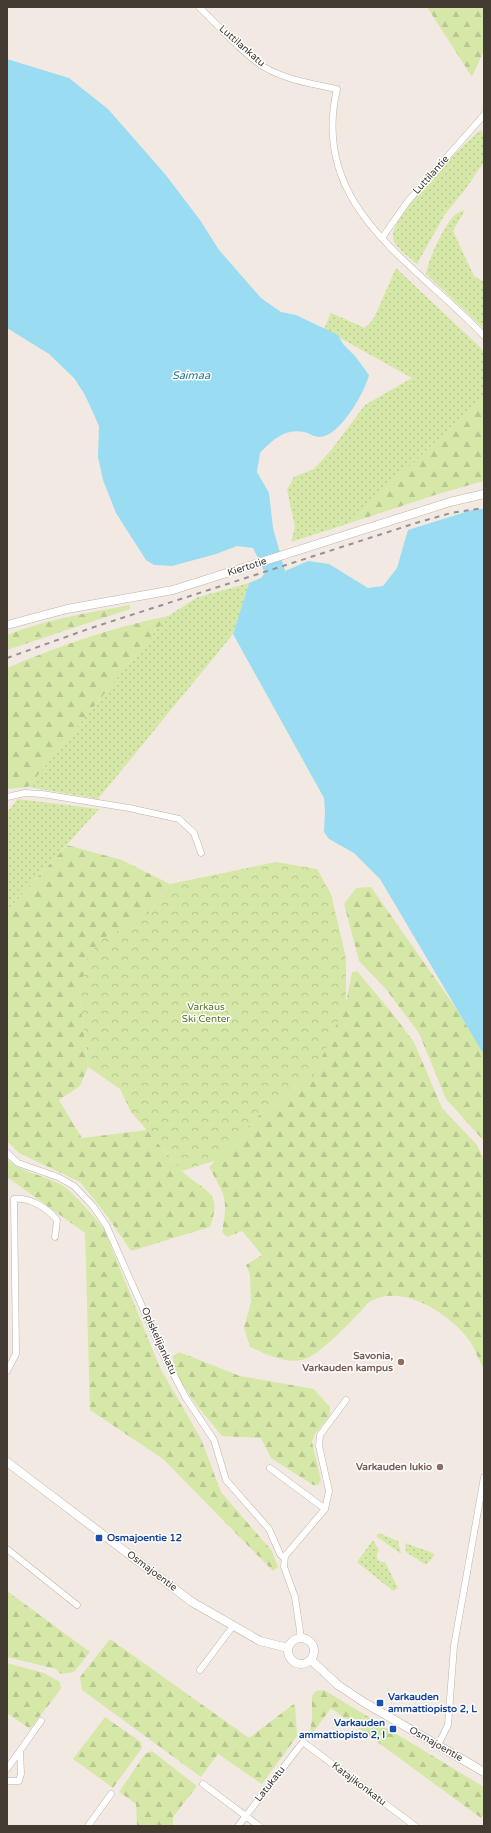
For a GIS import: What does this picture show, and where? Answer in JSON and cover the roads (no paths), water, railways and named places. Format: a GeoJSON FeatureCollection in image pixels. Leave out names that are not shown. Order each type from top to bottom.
{"type":"FeatureCollection","features":[{"type":"Feature","properties":{"kind":"street","name":"Luttilankatu"},"geometry":{"type":"LineString","coordinates":[[199,7],[255,60],[265,67],[294,80],[337,89],[332,108],[334,151],[346,190],[354,205],[382,238]]}},
{"type":"Feature","properties":{"kind":"street","name":"Luttilantie"},"geometry":{"type":"LineString","coordinates":[[382,238],[408,201],[484,115]]}},
{"type":"Feature","properties":{"kind":"street"},"geometry":{"type":"LineString","coordinates":[[382,238],[484,336]]}},
{"type":"Feature","properties":{"kind":"street","name":"Kiertotie"},"geometry":{"type":"LineString","coordinates":[[7,625],[66,609],[174,590],[450,502],[484,494]]}},
{"type":"Feature","properties":{"kind":"street"},"geometry":{"type":"LineString","coordinates":[[7,797],[25,793],[42,794],[129,808],[179,820],[194,833],[201,853]]}},
{"type":"Feature","properties":{"kind":"street","name":"Opiskelijankatu"},"geometry":{"type":"LineString","coordinates":[[7,1153],[18,1164],[58,1177],[74,1186],[93,1206],[106,1225],[165,1358],[186,1398],[214,1440],[226,1480],[269,1529],[280,1554],[284,1558]]}},
{"type":"Feature","properties":{"kind":"street"},"geometry":{"type":"LineString","coordinates":[[7,1371],[16,1354],[14,1199],[29,1200],[52,1215],[57,1220],[55,1237]]}},
{"type":"Feature","properties":{"kind":"street"},"geometry":{"type":"LineString","coordinates":[[7,1292],[15,1293]]}},
{"type":"Feature","properties":{"kind":"street"},"geometry":{"type":"LineString","coordinates":[[301,1638],[298,1613],[284,1567],[284,1558],[325,1509],[329,1491],[319,1446],[320,1435],[346,1400]]}},
{"type":"Feature","properties":{"kind":"street","name":"Osmajoentie"},"geometry":{"type":"LineString","coordinates":[[7,1462],[192,1602],[260,1641],[288,1648]]}},
{"type":"Feature","properties":{"kind":"street"},"geometry":{"type":"LineString","coordinates":[[270,1468],[325,1509]]}},
{"type":"Feature","properties":{"kind":"street"},"geometry":{"type":"LineString","coordinates":[[438,1745],[448,1725],[454,1646],[484,1477]]}},
{"type":"Feature","properties":{"kind":"street"},"geometry":{"type":"LineString","coordinates":[[7,1549],[77,1605]]}},
{"type":"Feature","properties":{"kind":"street"},"geometry":{"type":"LineString","coordinates":[[200,1670],[233,1626]]}},
{"type":"Feature","properties":{"kind":"street"},"geometry":{"type":"LineString","coordinates":[[301,1638],[309,1641],[314,1652],[310,1660],[303,1664],[295,1663],[288,1657],[288,1648],[293,1640],[301,1638]]}},
{"type":"Feature","properties":{"kind":"street","name":"Osmajoentie"},"geometry":{"type":"LineString","coordinates":[[310,1660],[338,1685],[365,1703],[484,1772]]}},
{"type":"Feature","properties":{"kind":"street"},"geometry":{"type":"LineString","coordinates":[[7,1769],[41,1721]]}},
{"type":"Feature","properties":{"kind":"street","name":"Latukatu"},"geometry":{"type":"LineString","coordinates":[[238,1826],[303,1742]]}},
{"type":"Feature","properties":{"kind":"street","name":"Katajikonkatu"},"geometry":{"type":"LineString","coordinates":[[303,1742],[415,1826]]}},
{"type":"Feature","properties":{"kind":"street"},"geometry":{"type":"LineString","coordinates":[[7,1781],[19,1781],[21,1774],[20,1752]]}},
{"type":"Feature","properties":{"kind":"street"},"geometry":{"type":"LineString","coordinates":[[203,1784],[259,1826]]}},
{"type":"Feature","properties":{"kind":"street"},"geometry":{"type":"LineString","coordinates":[[91,1824],[111,1794]]}},
{"type":"Feature","properties":{"kind":"water","name":"Saimaa"},"geometry":{"type":"Polygon","coordinates":[[[7,59],[69,78],[108,109],[165,174],[200,220],[219,250],[261,298],[281,312],[296,315],[338,335],[343,344],[355,356],[369,375],[367,383],[357,402],[343,422],[335,430],[327,435],[319,437],[297,431],[285,433],[269,444],[260,453],[257,472],[269,493],[273,528],[285,571],[308,561],[329,564],[368,588],[383,586],[397,568],[408,530],[475,509],[484,509],[484,1055],[380,879],[354,853],[329,839],[324,832],[324,798],[233,634],[249,583],[261,578],[265,573],[253,548],[237,546],[216,554],[172,566],[154,565],[146,560],[116,513],[103,480],[98,457],[99,426],[85,395],[74,378],[49,354],[7,328],[7,59]]]}},
{"type":"Feature","properties":{"kind":"railway"},"geometry":{"type":"LineString","coordinates":[[7,658],[91,628],[416,523],[451,513],[484,508]]}},
{"type":"Feature","properties":{"kind":"place","name":"Savonia, Varkauden kampus"},"geometry":{"type":"Point","coordinates":[401,1362]}},
{"type":"Feature","properties":{"kind":"place","name":"Varkauden lukio"},"geometry":{"type":"Point","coordinates":[440,1467]}},
{"type":"Feature","properties":{"kind":"place","name":"Osmajoentie 12"},"geometry":{"type":"Point","coordinates":[99,1538]}},
{"type":"Feature","properties":{"kind":"place","name":"Varkauden ammattiopisto 2, L"},"geometry":{"type":"Point","coordinates":[380,1703]}},
{"type":"Feature","properties":{"kind":"place","name":"Varkauden ammattiopisto 2, I"},"geometry":{"type":"Point","coordinates":[393,1729]}},
{"type":"Feature","properties":{"kind":"park label","name":"Varkaus Ski Center"},"geometry":{"type":"Point","coordinates":[206,1012]}}]}
